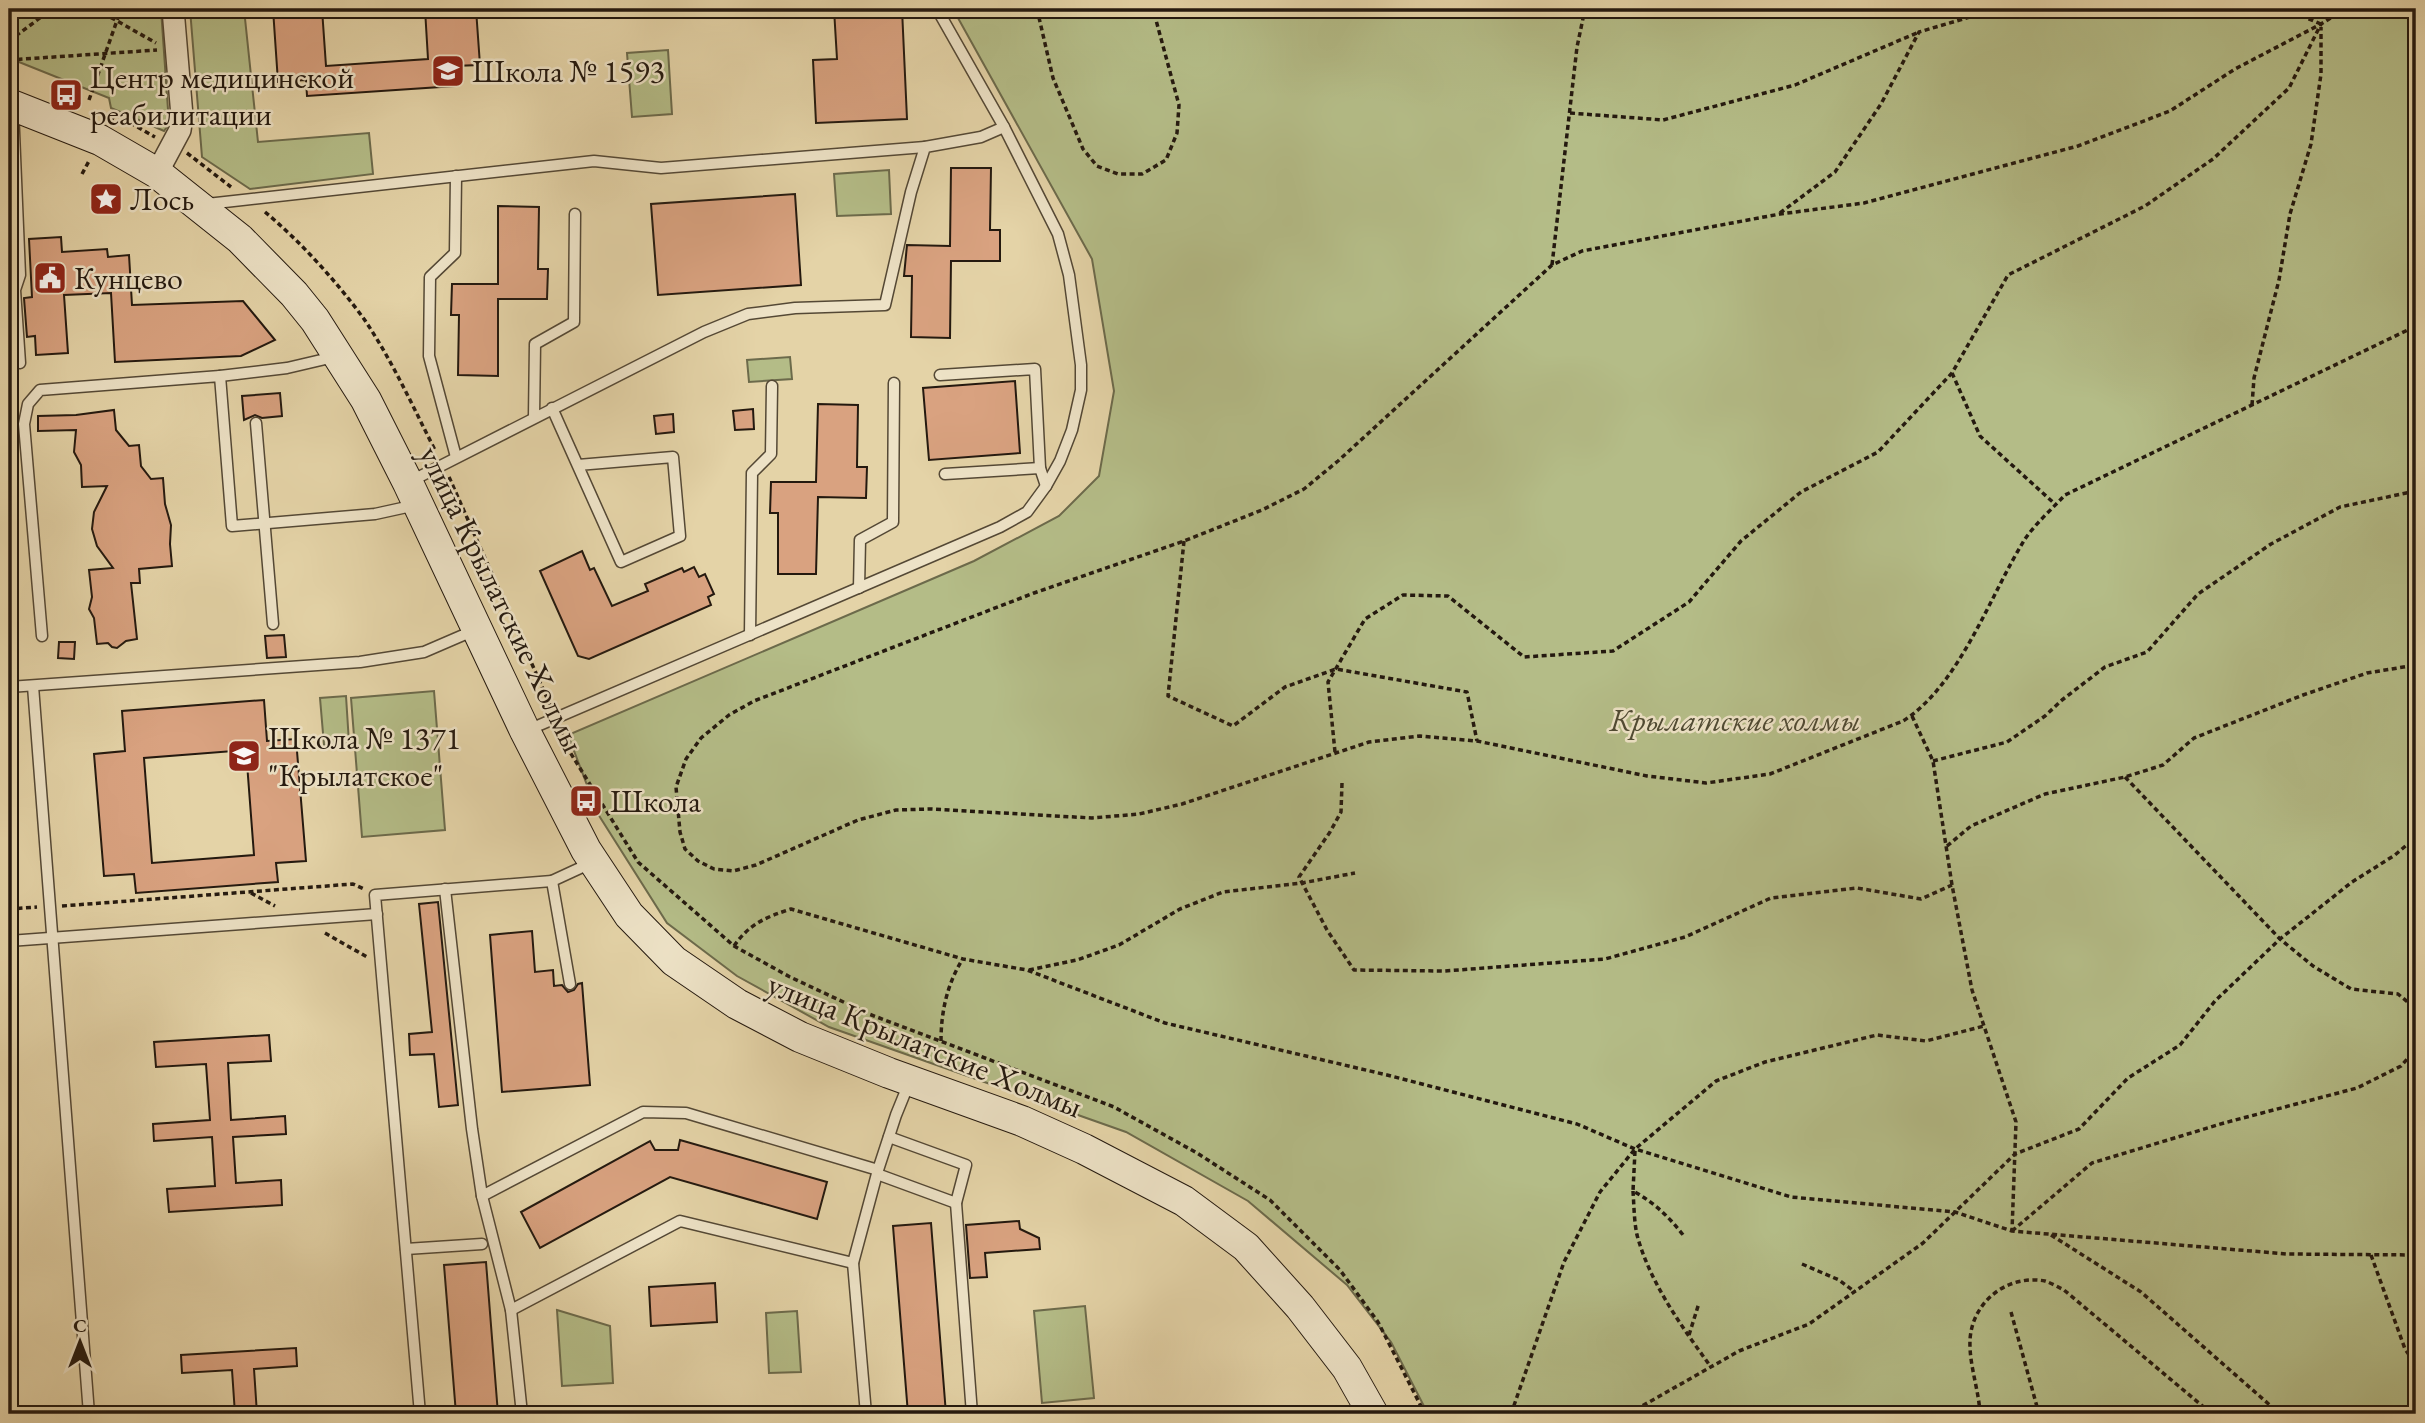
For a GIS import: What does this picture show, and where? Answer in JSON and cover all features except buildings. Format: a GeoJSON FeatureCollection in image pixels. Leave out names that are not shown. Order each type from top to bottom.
{"type":"FeatureCollection","features":[{"type":"Feature","properties":{"kind":"street"},"geometry":{"type":"LineString","coordinates":[[158,173],[180,130],[182,116],[173,9]]}},
{"type":"Feature","properties":{"kind":"street","name":"улица Крылатские Холмы"},"geometry":{"type":"LineString","coordinates":[[11,104],[100,140],[158,173],[240,239],[316,320],[366,400],[526,731],[593,862],[629,915],[674,961],[767,1022],[910,1080],[1022,1121],[1084,1149],[1184,1201],[1246,1247],[1300,1307],[1348,1368],[1373,1414]]}},
{"type":"Feature","properties":{"kind":"lane"},"geometry":{"type":"LineString","coordinates":[[526,731],[1000,527],[1027,512],[1046,486],[1060,461],[1072,430],[1081,390],[1069,275],[1058,234],[1004,127],[937,9]]}},
{"type":"Feature","properties":{"kind":"lane"},"geometry":{"type":"LineString","coordinates":[[11,104],[20,275],[15,290],[20,363]]}},
{"type":"Feature","properties":{"kind":"lane"},"geometry":{"type":"LineString","coordinates":[[199,205],[594,160],[661,168],[925,147],[981,137],[1004,127]]}},
{"type":"Feature","properties":{"kind":"lane"},"geometry":{"type":"LineString","coordinates":[[220,376],[232,526],[375,514],[413,493],[443,464],[704,332],[748,314],[795,308],[885,305],[911,192],[925,147]]}},
{"type":"Feature","properties":{"kind":"lane"},"geometry":{"type":"LineString","coordinates":[[456,176],[455,253],[430,277],[429,356],[456,457]]}},
{"type":"Feature","properties":{"kind":"lane"},"geometry":{"type":"LineString","coordinates":[[534,417],[535,344],[574,323],[575,214]]}},
{"type":"Feature","properties":{"kind":"lane"},"geometry":{"type":"LineString","coordinates":[[42,636],[24,424],[28,404],[40,390],[220,376],[287,368],[339,356]]}},
{"type":"Feature","properties":{"kind":"lane"},"geometry":{"type":"LineString","coordinates":[[940,375],[1035,369],[1040,467],[1046,486]]}},
{"type":"Feature","properties":{"kind":"lane"},"geometry":{"type":"LineString","coordinates":[[859,588],[860,540],[893,522],[894,383]]}},
{"type":"Feature","properties":{"kind":"lane"},"geometry":{"type":"LineString","coordinates":[[750,635],[752,473],[771,454],[772,386]]}},
{"type":"Feature","properties":{"kind":"lane"},"geometry":{"type":"LineString","coordinates":[[552,408],[621,562],[680,536],[673,457],[578,465]]}},
{"type":"Feature","properties":{"kind":"lane"},"geometry":{"type":"LineString","coordinates":[[256,423],[273,624]]}},
{"type":"Feature","properties":{"kind":"lane"},"geometry":{"type":"LineString","coordinates":[[944,474],[1040,467]]}},
{"type":"Feature","properties":{"kind":"lane"},"geometry":{"type":"LineString","coordinates":[[9,687],[360,662],[424,652],[477,628]]}},
{"type":"Feature","properties":{"kind":"lane"},"geometry":{"type":"LineString","coordinates":[[33,686],[89,1414]]}},
{"type":"Feature","properties":{"kind":"lane"},"geometry":{"type":"LineString","coordinates":[[420,1414],[375,895],[552,881],[593,862]]}},
{"type":"Feature","properties":{"kind":"lane"},"geometry":{"type":"LineString","coordinates":[[552,881],[570,984]]}},
{"type":"Feature","properties":{"kind":"lane"},"geometry":{"type":"LineString","coordinates":[[445,890],[472,1129],[482,1196],[511,1310],[522,1414]]}},
{"type":"Feature","properties":{"kind":"lane"},"geometry":{"type":"LineString","coordinates":[[9,942],[377,914]]}},
{"type":"Feature","properties":{"kind":"lane"},"geometry":{"type":"LineString","coordinates":[[866,1414],[853,1263],[877,1172],[910,1080]]}},
{"type":"Feature","properties":{"kind":"lane"},"geometry":{"type":"LineString","coordinates":[[482,1196],[643,1112],[687,1113],[877,1172],[956,1203]]}},
{"type":"Feature","properties":{"kind":"lane"},"geometry":{"type":"LineString","coordinates":[[888,1137],[966,1166],[956,1203],[972,1414]]}},
{"type":"Feature","properties":{"kind":"lane"},"geometry":{"type":"LineString","coordinates":[[511,1310],[680,1221],[853,1263]]}},
{"type":"Feature","properties":{"kind":"lane"},"geometry":{"type":"LineString","coordinates":[[406,1249],[481,1244]]}},
{"type":"Feature","properties":{"kind":"path"},"geometry":{"type":"LineString","coordinates":[[9,41],[52,9]]}},
{"type":"Feature","properties":{"kind":"path"},"geometry":{"type":"LineString","coordinates":[[9,60],[154,51],[163,48],[96,9]]}},
{"type":"Feature","properties":{"kind":"path"},"geometry":{"type":"LineString","coordinates":[[89,100],[121,9]]}},
{"type":"Feature","properties":{"kind":"path"},"geometry":{"type":"LineString","coordinates":[[1037,9],[1053,78],[1083,149],[1097,166],[1118,174],[1143,174],[1166,160],[1177,133],[1179,114],[1179,105],[1153,9]]}},
{"type":"Feature","properties":{"kind":"path"},"geometry":{"type":"LineString","coordinates":[[1552,265],[1577,47],[1585,9]]}},
{"type":"Feature","properties":{"kind":"path"},"geometry":{"type":"LineString","coordinates":[[1570,113],[1663,120],[1795,85],[1919,32],[1997,9]]}},
{"type":"Feature","properties":{"kind":"path"},"geometry":{"type":"LineString","coordinates":[[2284,9],[2321,24]]}},
{"type":"Feature","properties":{"kind":"path"},"geometry":{"type":"LineString","coordinates":[[2345,9],[2235,69],[2170,111],[2078,146],[1864,203],[1780,214],[1583,251],[1552,265],[1304,489],[1262,510],[1184,541],[1034,593],[754,701],[729,715],[701,738],[686,760],[676,787],[676,805],[685,849],[698,861],[714,869],[733,871],[756,865],[858,820],[896,810],[931,809],[1092,818],[1139,814],[1182,804],[1369,742],[1420,736],[1477,741],[1647,776],[1706,783],[1770,774],[1903,722],[1912,716],[1949,675],[2027,537],[2065,495],[2416,326]]}},
{"type":"Feature","properties":{"kind":"path"},"geometry":{"type":"LineString","coordinates":[[1335,752],[1328,682],[1366,619],[1403,595],[1448,596],[1524,657],[1613,651],[1689,602],[1741,541],[1801,492],[1878,452],[1952,373],[2008,275],[2145,206],[2213,159],[2289,88],[2321,24]]}},
{"type":"Feature","properties":{"kind":"path"},"geometry":{"type":"LineString","coordinates":[[2252,405],[2254,378],[2279,280],[2290,214],[2311,144],[2321,74],[2321,24]]}},
{"type":"Feature","properties":{"kind":"path"},"geometry":{"type":"LineString","coordinates":[[1780,214],[1835,172],[1881,104],[1919,32]]}},
{"type":"Feature","properties":{"kind":"path"},"geometry":{"type":"LineString","coordinates":[[115,114],[171,147],[189,153],[267,214],[310,255],[363,319],[388,359],[443,464],[556,718],[565,744],[638,862],[734,946],[790,977],[869,1014],[1114,1107],[1197,1153],[1270,1200],[1340,1270],[1363,1301],[1378,1322],[1424,1414]]}},
{"type":"Feature","properties":{"kind":"path"},"geometry":{"type":"LineString","coordinates":[[1952,373],[1980,436],[2056,505]]}},
{"type":"Feature","properties":{"kind":"path"},"geometry":{"type":"LineString","coordinates":[[1933,761],[2007,742],[2045,716],[2105,667],[2147,652],[2198,594],[2271,544],[2340,508],[2416,491]]}},
{"type":"Feature","properties":{"kind":"path"},"geometry":{"type":"LineString","coordinates":[[1184,541],[1168,696],[1233,726],[1286,687],[1336,669],[1467,692],[1477,741]]}},
{"type":"Feature","properties":{"kind":"path"},"geometry":{"type":"LineString","coordinates":[[1946,846],[1971,826],[2045,794],[2125,777],[2163,765],[2194,738],[2367,673],[2416,665]]}},
{"type":"Feature","properties":{"kind":"path"},"geometry":{"type":"LineString","coordinates":[[1912,716],[1933,761],[1972,990],[2016,1122],[2012,1231]]}},
{"type":"Feature","properties":{"kind":"path"},"geometry":{"type":"LineString","coordinates":[[2125,777],[2280,939],[2313,965],[2351,989],[2398,994],[2416,1009]]}},
{"type":"Feature","properties":{"kind":"path"},"geometry":{"type":"LineString","coordinates":[[1342,783],[1341,812],[1299,877],[1326,930],[1354,970],[1431,971],[1605,959],[1685,937],[1771,898],[1857,888],[1921,899],[1952,885]]}},
{"type":"Feature","properties":{"kind":"path"},"geometry":{"type":"LineString","coordinates":[[1628,1414],[1739,1351],[1809,1324],[1923,1243],[2015,1154],[2079,1129],[2128,1078],[2180,1045],[2215,1001],[2280,939],[2352,882],[2395,855],[2416,837]]}},
{"type":"Feature","properties":{"kind":"path"},"geometry":{"type":"LineString","coordinates":[[1027,970],[1077,960],[1119,945],[1181,909],[1223,892],[1302,883],[1355,873]]}},
{"type":"Feature","properties":{"kind":"path"},"geometry":{"type":"LineString","coordinates":[[9,909],[353,884],[375,895]]}},
{"type":"Feature","properties":{"kind":"path"},"geometry":{"type":"LineString","coordinates":[[734,946],[764,917],[791,909],[963,960],[1027,970],[1165,1023],[1387,1075],[1577,1124],[1635,1149],[1791,1197],[1955,1212],[2012,1231],[2287,1254],[2416,1255]]}},
{"type":"Feature","properties":{"kind":"path"},"geometry":{"type":"LineString","coordinates":[[941,1041],[941,1021],[948,989],[963,960]]}},
{"type":"Feature","properties":{"kind":"path"},"geometry":{"type":"LineString","coordinates":[[1511,1414],[1564,1262],[1600,1192],[1635,1149],[1716,1082],[1765,1062],[1877,1034],[1926,1041],[1984,1026]]}},
{"type":"Feature","properties":{"kind":"path"},"geometry":{"type":"LineString","coordinates":[[2012,1231],[2092,1163],[2357,1087],[2401,1066],[2416,1049]]}},
{"type":"Feature","properties":{"kind":"path"},"geometry":{"type":"LineString","coordinates":[[1635,1149],[1633,1191],[1636,1232],[1646,1263],[1711,1367]]}},
{"type":"Feature","properties":{"kind":"path"},"geometry":{"type":"LineString","coordinates":[[9,1186],[13,1238],[9,1238]]}},
{"type":"Feature","properties":{"kind":"path"},"geometry":{"type":"LineString","coordinates":[[1633,1191],[1666,1213],[1684,1236]]}},
{"type":"Feature","properties":{"kind":"path"},"geometry":{"type":"LineString","coordinates":[[2049,1234],[2141,1292],[2280,1414]]}},
{"type":"Feature","properties":{"kind":"path"},"geometry":{"type":"LineString","coordinates":[[2371,1255],[2405,1349],[2416,1365]]}},
{"type":"Feature","properties":{"kind":"path"},"geometry":{"type":"LineString","coordinates":[[1802,1264],[1839,1280],[1855,1292]]}},
{"type":"Feature","properties":{"kind":"path"},"geometry":{"type":"LineString","coordinates":[[1980,1414],[1970,1340],[1974,1318],[1987,1299],[2004,1286],[2024,1280],[2046,1281],[2064,1290],[2212,1414]]}},
{"type":"Feature","properties":{"kind":"path"},"geometry":{"type":"LineString","coordinates":[[1689,1335],[1699,1303]]}},
{"type":"Feature","properties":{"kind":"path"},"geometry":{"type":"LineString","coordinates":[[2011,1312],[2039,1414]]}},
{"type":"Feature","properties":{"kind":"green space"},"geometry":{"type":"Polygon","coordinates":[[[9,9],[161,9],[169,124],[164,131],[111,108],[109,98],[9,58],[9,9]]]}},
{"type":"Feature","properties":{"kind":"green space"},"geometry":{"type":"Polygon","coordinates":[[[190,9],[244,9],[258,142],[369,133],[373,174],[250,189],[202,157],[190,9]]]}},
{"type":"Feature","properties":{"kind":"green space","name":"Крылатские холмы"},"geometry":{"type":"Polygon","coordinates":[[[953,9],[2416,9],[2416,1414],[1428,1414],[1391,1342],[1347,1285],[1248,1201],[1126,1132],[829,1027],[737,976],[667,923],[598,814],[568,735],[974,561],[1059,516],[1099,476],[1114,391],[1092,259],[953,9]]]}},
{"type":"Feature","properties":{"kind":"green space"},"geometry":{"type":"Polygon","coordinates":[[[668,50],[672,114],[632,117],[627,53],[668,50]]]}},
{"type":"Feature","properties":{"kind":"green space"},"geometry":{"type":"Polygon","coordinates":[[[889,170],[891,214],[837,216],[834,174],[889,170]]]}},
{"type":"Feature","properties":{"kind":"green space"},"geometry":{"type":"Polygon","coordinates":[[[790,357],[792,379],[749,382],[747,360],[790,357]]]}},
{"type":"Feature","properties":{"kind":"green space"},"geometry":{"type":"Polygon","coordinates":[[[434,691],[445,830],[362,837],[351,698],[434,691]]]}},
{"type":"Feature","properties":{"kind":"green space"},"geometry":{"type":"Polygon","coordinates":[[[346,696],[349,743],[324,745],[320,698],[346,696]]]}},
{"type":"Feature","properties":{"kind":"green space"},"geometry":{"type":"Polygon","coordinates":[[[1085,1306],[1094,1398],[1042,1403],[1034,1311],[1085,1306]]]}},
{"type":"Feature","properties":{"kind":"green space"},"geometry":{"type":"Polygon","coordinates":[[[557,1310],[610,1326],[613,1383],[562,1386],[557,1310]]]}},
{"type":"Feature","properties":{"kind":"green space"},"geometry":{"type":"Polygon","coordinates":[[[797,1311],[801,1372],[769,1373],[766,1313],[797,1311]]]}},
{"type":"Feature","properties":{"kind":"place","name":"Школа № 1593"},"geometry":{"type":"Point","coordinates":[448,71]}},
{"type":"Feature","properties":{"kind":"place","name":"Центр медицинской реабилитации"},"geometry":{"type":"Point","coordinates":[66,95]}},
{"type":"Feature","properties":{"kind":"place","name":"Лось"},"geometry":{"type":"Point","coordinates":[106,199]}},
{"type":"Feature","properties":{"kind":"place","name":"Кунцево"},"geometry":{"type":"Point","coordinates":[50,278]}},
{"type":"Feature","properties":{"kind":"place","name":"Школа № 1371 \"Крылатское\""},"geometry":{"type":"Point","coordinates":[244,756]}},
{"type":"Feature","properties":{"kind":"place","name":"Школа"},"geometry":{"type":"Point","coordinates":[586,801]}}]}
